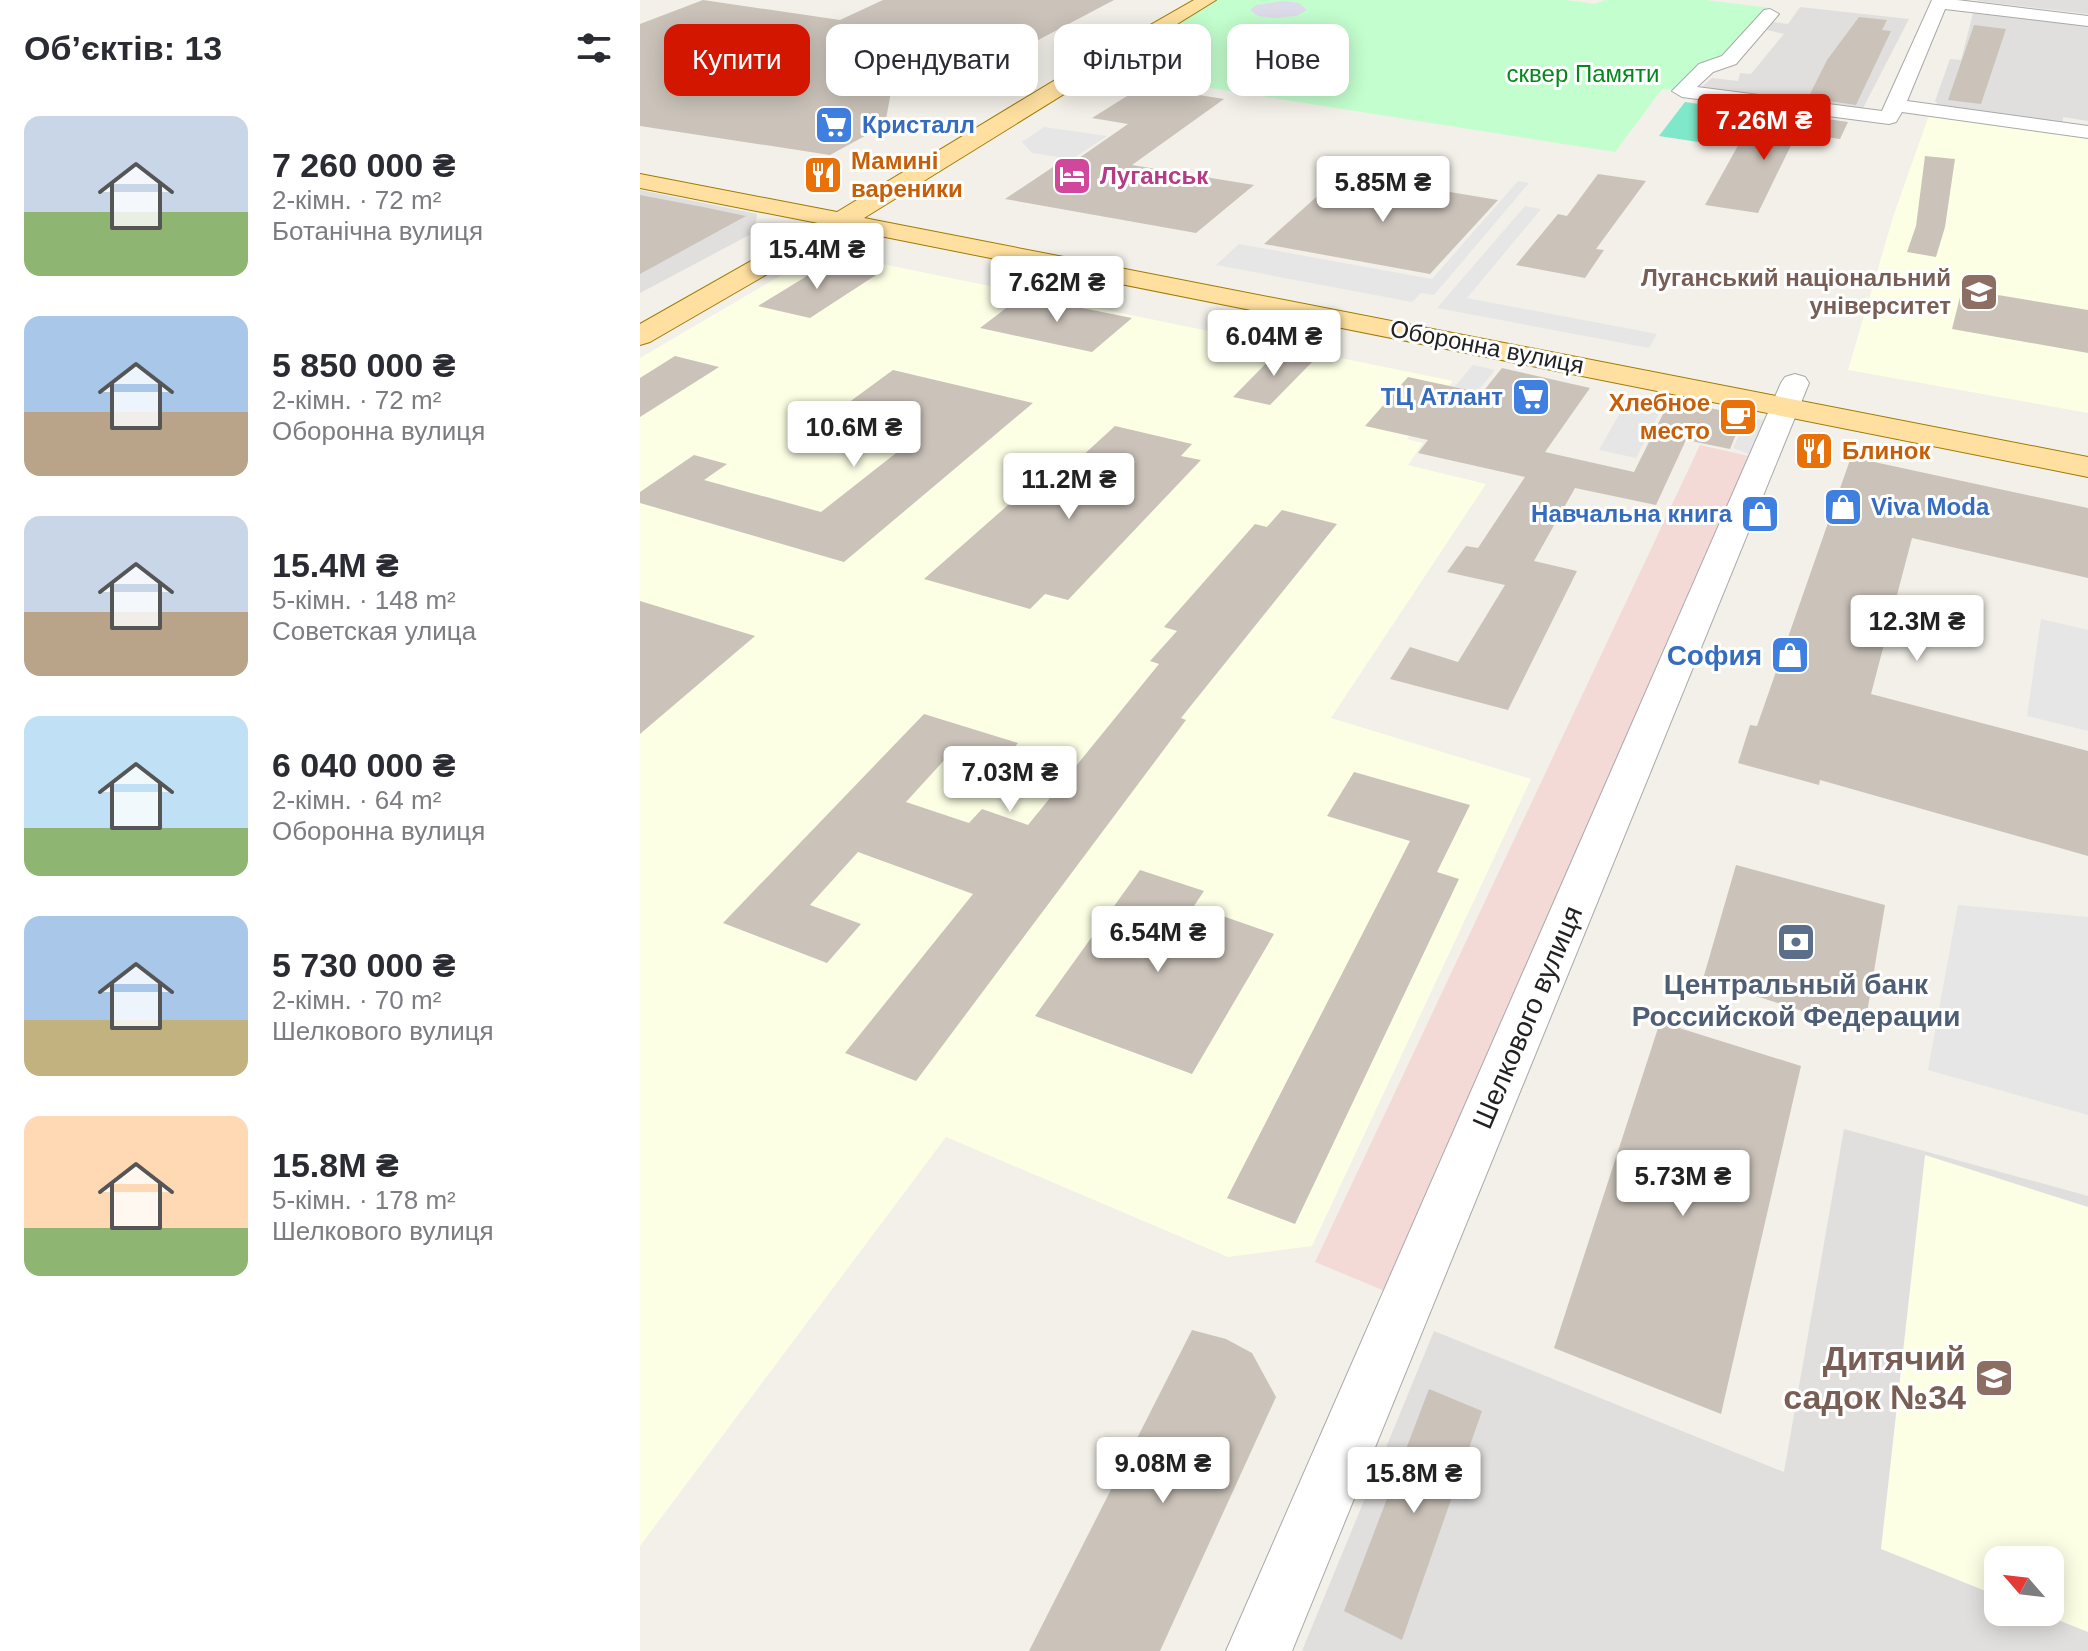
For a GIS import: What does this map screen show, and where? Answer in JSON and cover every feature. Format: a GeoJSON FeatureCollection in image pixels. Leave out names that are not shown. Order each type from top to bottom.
{"type":"FeatureCollection","features":[{"type":"Feature","properties":{"kind":"main road"},"geometry":{"type":"LineString","coordinates":[[942,134],[1178,0]]}},
{"type":"Feature","properties":{"kind":"main road"},"geometry":{"type":"LineString","coordinates":[[868,205],[1082,72],[1207,0]]}},
{"type":"Feature","properties":{"kind":"main road"},"geometry":{"type":"LineString","coordinates":[[640,161],[835,208]]}},
{"type":"Feature","properties":{"kind":"main road"},"geometry":{"type":"LineString","coordinates":[[640,181],[805,212],[835,208]]}},
{"type":"Feature","properties":{"kind":"main road","name":"Оборонна вулиця"},"geometry":{"type":"LineString","coordinates":[[835,208],[868,205],[1790,394],[2088,467]]}},
{"type":"Feature","properties":{"kind":"main road"},"geometry":{"type":"LineString","coordinates":[[640,336],[835,208]]}},
{"type":"Feature","properties":{"kind":"main road","name":"Оборонна вулиця"},"geometry":{"type":"LineString","coordinates":[[835,208],[1790,394],[1964,415]]}},
{"type":"Feature","properties":{"kind":"main road"},"geometry":{"type":"LineString","coordinates":[[764,235],[805,212]]}},
{"type":"Feature","properties":{"kind":"street"},"geometry":{"type":"LineString","coordinates":[[1892,112],[1939,2],[2088,21]]}},
{"type":"Feature","properties":{"kind":"street"},"geometry":{"type":"LineString","coordinates":[[1770,14],[1729,60],[1706,68],[1682,91],[2088,132]]}},
{"type":"Feature","properties":{"kind":"street","name":"Шелкового вулиця"},"geometry":{"type":"LineString","coordinates":[[1259,1651],[1790,394]]}},
{"type":"Feature","properties":{"kind":"shaded area"},"geometry":{"type":"Polygon","coordinates":[[[2088,0],[2088,14],[1977,1],[2088,0]]]}},
{"type":"Feature","properties":{"kind":"shaded area"},"geometry":{"type":"Polygon","coordinates":[[[1283,1],[1299,3],[1307,10],[1296,16],[1274,18],[1258,16],[1250,10],[1256,5],[1283,1]]]}},
{"type":"Feature","properties":{"kind":"shaded area"},"geometry":{"type":"Polygon","coordinates":[[[1800,7],[1909,19],[1861,112],[1699,89],[1712,78],[1738,81],[1740,73],[1751,74],[1784,34],[1767,30],[1773,22],[1788,24],[1800,7]]]}},
{"type":"Feature","properties":{"kind":"shaded area"},"geometry":{"type":"Polygon","coordinates":[[[1973,13],[2088,25],[2088,121],[2063,117],[2063,122],[1939,106],[1935,101],[1950,59],[1961,60],[1973,13]]]}},
{"type":"Feature","properties":{"kind":"shaded area","name":"Луганський національний університет"},"geometry":{"type":"Polygon","coordinates":[[[1929,115],[2088,137],[2088,413],[1848,370],[1894,214],[1929,115]]]}},
{"type":"Feature","properties":{"kind":"shaded area"},"geometry":{"type":"Polygon","coordinates":[[[1044,127],[1107,136],[1072,159],[1032,153],[1022,142],[1044,127]]]}},
{"type":"Feature","properties":{"kind":"shaded area"},"geometry":{"type":"Polygon","coordinates":[[[1518,181],[1529,183],[1434,295],[1421,293],[1412,302],[1216,265],[1239,244],[1432,279],[1518,181]]]}},
{"type":"Feature","properties":{"kind":"shaded area"},"geometry":{"type":"Polygon","coordinates":[[[640,190],[757,214],[755,232],[640,293],[640,190]]]}},
{"type":"Feature","properties":{"kind":"shaded area"},"geometry":{"type":"Polygon","coordinates":[[[1525,206],[1541,209],[1467,298],[1657,334],[1649,348],[1437,308],[1525,206]]]}},
{"type":"Feature","properties":{"kind":"shaded area"},"geometry":{"type":"Polygon","coordinates":[[[858,259],[1453,381],[1407,439],[1423,443],[1408,465],[1486,484],[1331,718],[1531,779],[1312,1246],[1228,1257],[946,1137],[640,1546],[640,358],[797,266],[858,259]]]}},
{"type":"Feature","properties":{"kind":"shaded area"},"geometry":{"type":"Polygon","coordinates":[[[1473,365],[1495,370],[1449,426],[1427,420],[1473,365]]]}},
{"type":"Feature","properties":{"kind":"shaded area"},"geometry":{"type":"Polygon","coordinates":[[[1630,395],[1665,402],[1636,458],[1599,450],[1630,395]]]}},
{"type":"Feature","properties":{"kind":"shaded area"},"geometry":{"type":"Polygon","coordinates":[[[1747,418],[1767,420],[1751,455],[1733,448],[1747,418]]]}},
{"type":"Feature","properties":{"kind":"shaded area"},"geometry":{"type":"Polygon","coordinates":[[[1700,445],[1749,456],[1397,1296],[1315,1262],[1700,445]]]}},
{"type":"Feature","properties":{"kind":"shaded area"},"geometry":{"type":"Polygon","coordinates":[[[2041,619],[2088,630],[2088,731],[2027,716],[2041,619]]]}},
{"type":"Feature","properties":{"kind":"shaded area"},"geometry":{"type":"Polygon","coordinates":[[[1958,905],[2088,917],[2088,1115],[1928,1070],[1958,905]]]}},
{"type":"Feature","properties":{"kind":"shaded area"},"geometry":{"type":"Polygon","coordinates":[[[1844,1129],[2088,1196],[2088,1651],[1302,1651],[1434,1331],[1784,1472],[1844,1129]]]}},
{"type":"Feature","properties":{"kind":"shaded area","name":"Дитячий садок №34"},"geometry":{"type":"Polygon","coordinates":[[[1925,1155],[2088,1207],[2088,1632],[2064,1622],[2064,1546],[1984,1546],[1984,1590],[1881,1549],[1925,1155]]]}},
{"type":"Feature","properties":{"kind":"green space","name":"сквер Памяти"},"geometry":{"type":"Polygon","coordinates":[[[1217,0],[1566,0],[1595,4],[1605,0],[1706,0],[1770,8],[1739,47],[1680,90],[1662,89],[1615,152],[1260,96],[1349,96],[1349,24],[1227,24],[1227,91],[1211,88],[1211,24],[1178,24],[1217,0]]]}},
{"type":"Feature","properties":{"kind":"green space"},"geometry":{"type":"Polygon","coordinates":[[[1685,102],[1741,110],[1718,145],[1659,136],[1685,102]]]}},
{"type":"Feature","properties":{"kind":"building"},"geometry":{"type":"Polygon","coordinates":[[[703,0],[840,20],[883,0],[1114,0],[1069,24],[1054,24],[1054,32],[1038,40],[1038,24],[826,24],[826,96],[890,96],[885,125],[830,155],[640,126],[640,24],[703,0]]]}},
{"type":"Feature","properties":{"kind":"building"},"geometry":{"type":"Polygon","coordinates":[[[1859,17],[1887,20],[1882,30],[1891,31],[1856,105],[1808,98],[1827,60],[1859,17]]]}},
{"type":"Feature","properties":{"kind":"building"},"geometry":{"type":"Polygon","coordinates":[[[1974,25],[2006,29],[1981,104],[1948,100],[1974,25]]]}},
{"type":"Feature","properties":{"kind":"building"},"geometry":{"type":"Polygon","coordinates":[[[1127,96],[1205,96],[1224,99],[1132,165],[1254,185],[1196,233],[1005,199],[1059,163],[1069,165],[1128,124],[1092,118],[1127,96]]]}},
{"type":"Feature","properties":{"kind":"building"},"geometry":{"type":"Polygon","coordinates":[[[1800,115],[1848,122],[1840,139],[1797,133],[1758,213],[1705,205],[1750,124],[1792,129],[1800,115]]]}},
{"type":"Feature","properties":{"kind":"building"},"geometry":{"type":"Polygon","coordinates":[[[1925,156],[1955,159],[1945,227],[1936,257],[1907,252],[1916,226],[1925,156]]]}},
{"type":"Feature","properties":{"kind":"building"},"geometry":{"type":"Polygon","coordinates":[[[1342,174],[1498,200],[1430,274],[1264,244],[1342,174]]]}},
{"type":"Feature","properties":{"kind":"building"},"geometry":{"type":"Polygon","coordinates":[[[1598,174],[1646,181],[1596,249],[1604,250],[1585,278],[1516,265],[1558,214],[1567,216],[1598,174]]]}},
{"type":"Feature","properties":{"kind":"building"},"geometry":{"type":"Polygon","coordinates":[[[640,195],[703,207],[746,216],[640,274],[640,195]]]}},
{"type":"Feature","properties":{"kind":"building"},"geometry":{"type":"Polygon","coordinates":[[[825,265],[876,275],[810,318],[758,306],[825,265]]]}},
{"type":"Feature","properties":{"kind":"building"},"geometry":{"type":"Polygon","coordinates":[[[1962,289],[2088,310],[2088,353],[1952,329],[1962,289]]]}},
{"type":"Feature","properties":{"kind":"building"},"geometry":{"type":"Polygon","coordinates":[[[1022,296],[1132,318],[1092,352],[980,328],[1022,296]]]}},
{"type":"Feature","properties":{"kind":"building"},"geometry":{"type":"Polygon","coordinates":[[[1279,350],[1316,358],[1270,405],[1233,397],[1279,350]]]}},
{"type":"Feature","properties":{"kind":"building"},"geometry":{"type":"Polygon","coordinates":[[[675,356],[719,367],[640,417],[640,378],[675,356]]]}},
{"type":"Feature","properties":{"kind":"building"},"geometry":{"type":"Polygon","coordinates":[[[1502,368],[1590,388],[1545,452],[1634,472],[1670,400],[1744,415],[1730,449],[1686,440],[1656,505],[1575,488],[1534,561],[1577,571],[1508,710],[1390,679],[1410,647],[1458,662],[1505,585],[1447,572],[1466,546],[1478,548],[1525,477],[1418,453],[1428,440],[1365,426],[1408,377],[1482,393],[1502,368]]]}},
{"type":"Feature","properties":{"kind":"building"},"geometry":{"type":"Polygon","coordinates":[[[893,370],[1033,403],[844,562],[640,503],[640,492],[694,455],[727,464],[704,480],[821,512],[919,435],[833,414],[893,370]]]}},
{"type":"Feature","properties":{"kind":"building"},"geometry":{"type":"Polygon","coordinates":[[[1115,426],[1192,444],[1181,456],[1201,460],[1068,600],[1045,594],[1030,609],[924,579],[1041,476],[1056,480],[1115,426]]]}},
{"type":"Feature","properties":{"kind":"building"},"geometry":{"type":"Polygon","coordinates":[[[1851,457],[2088,508],[2088,578],[1912,538],[1871,694],[2088,751],[2088,856],[1820,780],[1819,785],[1738,763],[1750,725],[1757,726],[1851,457]]]}},
{"type":"Feature","properties":{"kind":"building"},"geometry":{"type":"Polygon","coordinates":[[[1282,510],[1337,524],[1181,718],[1186,720],[916,1081],[845,1053],[973,894],[858,852],[810,905],[861,924],[827,963],[723,923],[924,714],[1018,743],[994,771],[948,756],[906,802],[969,823],[982,809],[1028,825],[1159,664],[1150,661],[1177,631],[1164,627],[1255,524],[1267,527],[1282,510]]]}},
{"type":"Feature","properties":{"kind":"building"},"geometry":{"type":"Polygon","coordinates":[[[640,601],[755,636],[640,734],[640,601]]]}},
{"type":"Feature","properties":{"kind":"building"},"geometry":{"type":"Polygon","coordinates":[[[1354,772],[1470,805],[1437,872],[1459,879],[1295,1224],[1227,1198],[1410,841],[1327,816],[1354,772]]]}},
{"type":"Feature","properties":{"kind":"building","name":"Центральный банк Российской Федерации"},"geometry":{"type":"Polygon","coordinates":[[[1736,865],[1885,905],[1864,1031],[1703,979],[1736,865]]]}},
{"type":"Feature","properties":{"kind":"building"},"geometry":{"type":"Polygon","coordinates":[[[1140,870],[1204,891],[1194,906],[1274,934],[1192,1074],[1035,1016],[1140,870]]]}},
{"type":"Feature","properties":{"kind":"building"},"geometry":{"type":"Polygon","coordinates":[[[1660,1022],[1801,1066],[1721,1414],[1554,1348],[1660,1022]]]}},
{"type":"Feature","properties":{"kind":"building"},"geometry":{"type":"Polygon","coordinates":[[[1192,1330],[1226,1339],[1252,1353],[1276,1397],[1160,1651],[1029,1651],[1192,1330]]]}},
{"type":"Feature","properties":{"kind":"building"},"geometry":{"type":"Polygon","coordinates":[[[1429,1389],[1482,1411],[1402,1640],[1344,1611],[1429,1389]]]}},
{"type":"Feature","properties":{"kind":"place","name":"Кристалл"},"geometry":{"type":"Point","coordinates":[834,125]}},
{"type":"Feature","properties":{"kind":"place","name":"Мамині вареники"},"geometry":{"type":"Point","coordinates":[823,175]}},
{"type":"Feature","properties":{"kind":"place","name":"Луганськ"},"geometry":{"type":"Point","coordinates":[1072,176]}},
{"type":"Feature","properties":{"kind":"place","name":"Луганський національний університет"},"geometry":{"type":"Point","coordinates":[1979,292]}},
{"type":"Feature","properties":{"kind":"place","name":"ТЦ Атлант"},"geometry":{"type":"Point","coordinates":[1531,397]}},
{"type":"Feature","properties":{"kind":"place","name":"Хлебное место"},"geometry":{"type":"Point","coordinates":[1738,417]}},
{"type":"Feature","properties":{"kind":"place","name":"Блинок"},"geometry":{"type":"Point","coordinates":[1814,451]}},
{"type":"Feature","properties":{"kind":"place","name":"Viva Moda"},"geometry":{"type":"Point","coordinates":[1843,507]}},
{"type":"Feature","properties":{"kind":"place","name":"Навчальна книга"},"geometry":{"type":"Point","coordinates":[1760,514]}},
{"type":"Feature","properties":{"kind":"place","name":"София"},"geometry":{"type":"Point","coordinates":[1790,655]}},
{"type":"Feature","properties":{"kind":"place","name":"Центральный банк Российской Федерации"},"geometry":{"type":"Point","coordinates":[1796,942]}},
{"type":"Feature","properties":{"kind":"place","name":"Дитячий садок №34"},"geometry":{"type":"Point","coordinates":[1994,1378]}}]}
